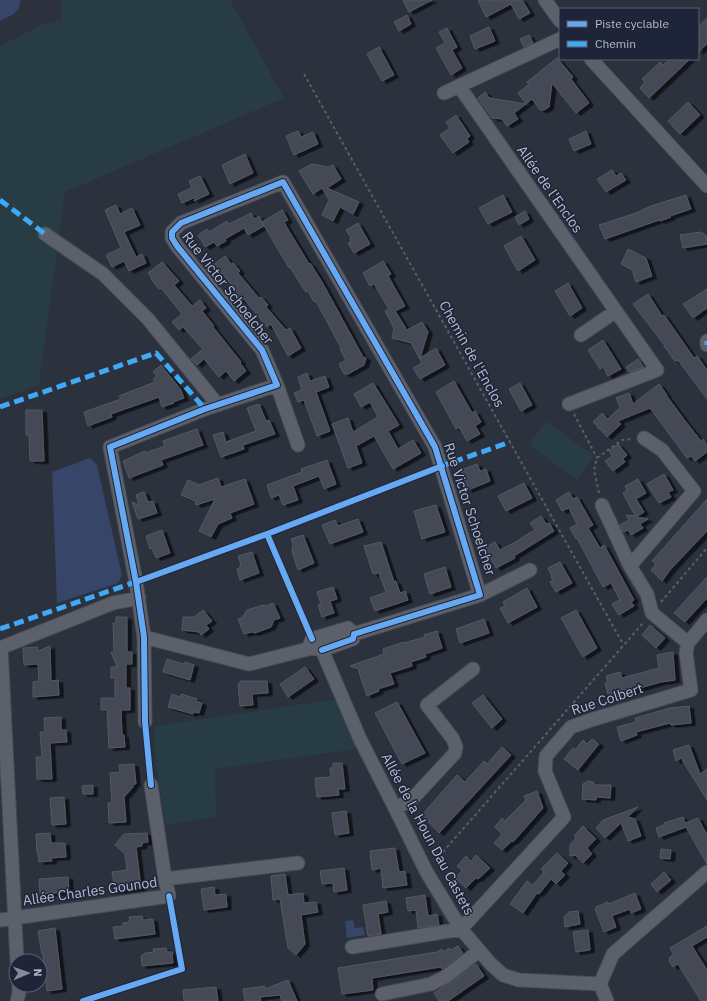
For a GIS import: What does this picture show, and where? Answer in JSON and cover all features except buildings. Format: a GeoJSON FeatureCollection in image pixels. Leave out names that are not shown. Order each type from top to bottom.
{"type":"FeatureCollection","features":[{"type":"Feature","properties":{"kind":"street"},"geometry":{"type":"LineString","coordinates":[[545,0],[559,20]]}},
{"type":"Feature","properties":{"kind":"street"},"geometry":{"type":"LineString","coordinates":[[444,93],[559,39]]}},
{"type":"Feature","properties":{"kind":"street"},"geometry":{"type":"LineString","coordinates":[[592,60],[707,186]]}},
{"type":"Feature","properties":{"kind":"street","name":"Allée de l'Enclos"},"geometry":{"type":"LineString","coordinates":[[459,86],[657,370],[569,404]]}},
{"type":"Feature","properties":{"kind":"street","name":"Rue Victor Schoelcher"},"geometry":{"type":"LineString","coordinates":[[298,445],[277,385],[262,350],[172,238],[172,232],[181,223],[283,182],[436,447],[480,595]]}},
{"type":"Feature","properties":{"kind":"street"},"geometry":{"type":"LineString","coordinates":[[45,234],[103,274],[148,320],[218,405]]}},
{"type":"Feature","properties":{"kind":"street"},"geometry":{"type":"LineString","coordinates":[[581,335],[616,311]]}},
{"type":"Feature","properties":{"kind":"street"},"geometry":{"type":"LineString","coordinates":[[145,722],[144,637],[139,598],[110,447],[218,405],[277,385]]}},
{"type":"Feature","properties":{"kind":"street"},"geometry":{"type":"LineString","coordinates":[[630,566],[694,491],[662,450],[644,438]]}},
{"type":"Feature","properties":{"kind":"street"},"geometry":{"type":"LineString","coordinates":[[602,505],[630,566],[647,594],[652,613],[688,642],[707,620]]}},
{"type":"Feature","properties":{"kind":"street"},"geometry":{"type":"LineString","coordinates":[[144,637],[249,664],[317,649],[353,639],[354,634],[480,595],[530,570]]}},
{"type":"Feature","properties":{"kind":"street"},"geometry":{"type":"LineString","coordinates":[[16,953],[0,648],[113,603],[139,598]]}},
{"type":"Feature","properties":{"kind":"street","name":"Rue Colbert"},"geometry":{"type":"LineString","coordinates":[[461,929],[564,817],[545,771],[546,756],[571,727],[691,690],[686,653],[688,642]]}},
{"type":"Feature","properties":{"kind":"street","name":"Allée de la Houn Dau Castets"},"geometry":{"type":"LineString","coordinates":[[317,649],[426,871],[461,929],[479,951],[504,975],[519,980],[600,984]]}},
{"type":"Feature","properties":{"kind":"street"},"geometry":{"type":"LineString","coordinates":[[395,808],[408,802],[415,796],[455,753],[456,747],[453,739],[427,705],[473,669]]}},
{"type":"Feature","properties":{"kind":"street"},"geometry":{"type":"LineString","coordinates":[[151,785],[165,879]]}},
{"type":"Feature","properties":{"kind":"street","name":"Allée Charles Gounod"},"geometry":{"type":"LineString","coordinates":[[0,920],[169,896],[165,879],[298,863]]}},
{"type":"Feature","properties":{"kind":"street"},"geometry":{"type":"LineString","coordinates":[[607,1001],[600,984],[613,954],[707,872]]}},
{"type":"Feature","properties":{"kind":"street"},"geometry":{"type":"LineString","coordinates":[[352,947],[461,929]]}},
{"type":"Feature","properties":{"kind":"street"},"geometry":{"type":"LineString","coordinates":[[382,994],[431,984],[445,977],[479,951]]}},
{"type":"Feature","properties":{"kind":"path"},"geometry":{"type":"LineString","coordinates":[[569,404],[598,458]]}},
{"type":"Feature","properties":{"kind":"path"},"geometry":{"type":"LineString","coordinates":[[602,505],[594,470],[598,458],[622,440],[644,438]]}},
{"type":"Feature","properties":{"kind":"path"},"geometry":{"type":"LineString","coordinates":[[426,871],[707,548]]}},
{"type":"Feature","properties":{"kind":"shaded area"},"geometry":{"type":"Polygon","coordinates":[[[62,0],[230,0],[284,98],[65,192],[39,385],[0,399],[0,46],[41,25],[62,20],[62,0]]]}},
{"type":"Feature","properties":{"kind":"shaded area"},"geometry":{"type":"Polygon","coordinates":[[[546,421],[594,456],[577,480],[529,445],[546,421]]]}},
{"type":"Feature","properties":{"kind":"shaded area"},"geometry":{"type":"Polygon","coordinates":[[[336,699],[357,749],[215,769],[216,817],[165,825],[154,747],[155,726],[336,699]]]}},
{"type":"Feature","properties":{"kind":"water"},"geometry":{"type":"Polygon","coordinates":[[[0,0],[20,0],[20,4],[19,8],[14,14],[0,21],[0,0]]]}},
{"type":"Feature","properties":{"kind":"water"},"geometry":{"type":"Polygon","coordinates":[[[90,458],[97,465],[122,575],[118,583],[57,603],[52,472],[90,458]]]}},
{"type":"Feature","properties":{"kind":"water"},"geometry":{"type":"Polygon","coordinates":[[[353,920],[355,928],[363,927],[365,935],[347,938],[345,921],[353,920]]]}},
{"type":"Feature","properties":{"kind":"marked path"},"geometry":{"type":"LineString","coordinates":[[0,200],[45,234]]}},
{"type":"Feature","properties":{"kind":"marked path"},"geometry":{"type":"LineString","coordinates":[[0,407],[156,353],[205,409]]}},
{"type":"Feature","properties":{"kind":"marked path"},"geometry":{"type":"LineString","coordinates":[[439,467],[510,442]]}},
{"type":"Feature","properties":{"kind":"marked path"},"geometry":{"type":"LineString","coordinates":[[0,629],[138,581]]}},
{"type":"Feature","properties":{"kind":"cycle path"},"geometry":{"type":"LineString","coordinates":[[151,785],[145,722],[144,637],[136,582],[110,447],[205,409],[277,385],[262,350],[177,246],[172,238],[172,232],[181,223],[283,182],[435,447],[480,595],[354,634],[353,639],[322,650]]}},
{"type":"Feature","properties":{"kind":"cycle path"},"geometry":{"type":"LineString","coordinates":[[136,582],[267,534],[442,466]]}},
{"type":"Feature","properties":{"kind":"cycle path"},"geometry":{"type":"LineString","coordinates":[[267,534],[312,639]]}},
{"type":"Feature","properties":{"kind":"cycle path"},"geometry":{"type":"LineString","coordinates":[[83,1001],[182,969],[169,896]]}}]}
